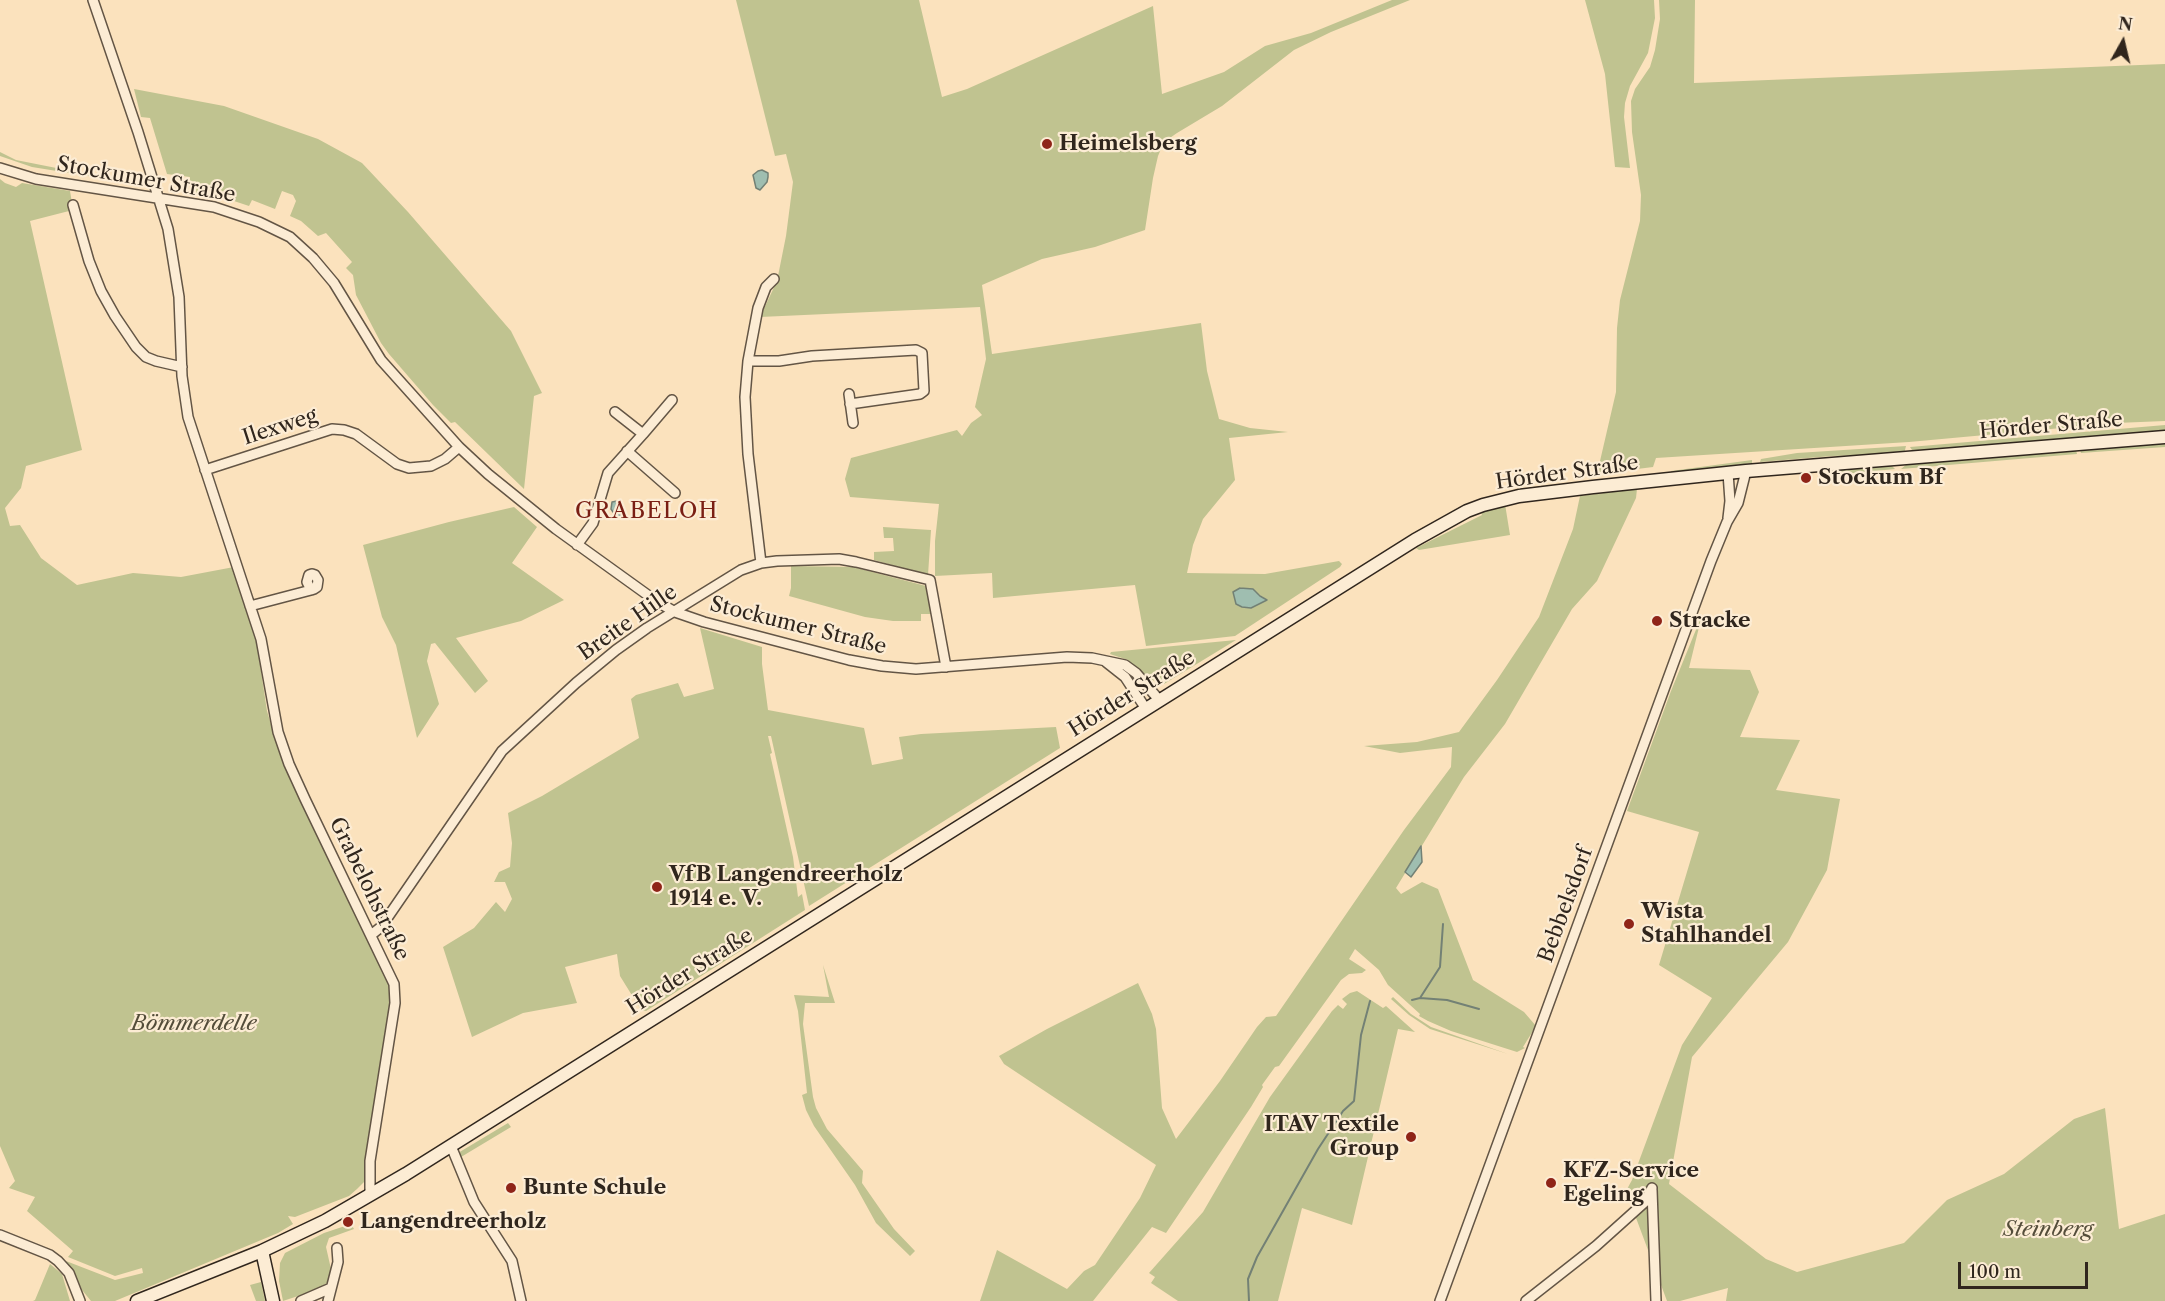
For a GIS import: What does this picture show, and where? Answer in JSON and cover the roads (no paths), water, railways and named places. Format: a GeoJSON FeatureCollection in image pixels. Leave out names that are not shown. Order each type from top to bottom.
{"type":"FeatureCollection","features":[{"type":"Feature","properties":{"kind":"main road","name":"Hörder Straße"},"geometry":{"type":"LineString","coordinates":[[137,1301],[262,1251],[325,1221],[370,1195],[1415,540],[1457,516],[1484,505],[1519,496],[1611,485],[1746,471],[2165,437]]}},
{"type":"Feature","properties":{"kind":"main road"},"geometry":{"type":"LineString","coordinates":[[262,1251],[273,1301]]}},
{"type":"Feature","properties":{"kind":"street","name":"Grabelohstraße"},"geometry":{"type":"LineString","coordinates":[[93,0],[168,229],[178,285],[182,325],[182,367],[188,417],[261,639],[277,728],[289,763],[391,975],[395,996],[370,1161],[370,1195]]}},
{"type":"Feature","properties":{"kind":"street","name":"Stockumer Straße"},"geometry":{"type":"LineString","coordinates":[[0,168],[36,179],[214,207],[239,214],[274,229],[298,243],[334,283],[377,355],[459,447],[488,474],[577,545],[675,612],[704,622],[857,662],[895,667],[946,667],[1067,657],[1104,660],[1125,665],[1131,669],[1160,701]]}},
{"type":"Feature","properties":{"kind":"street"},"geometry":{"type":"LineString","coordinates":[[73,205],[89,261],[103,295],[115,316],[136,347],[146,357],[182,367]]}},
{"type":"Feature","properties":{"kind":"street"},"geometry":{"type":"LineString","coordinates":[[761,563],[746,423],[748,361],[758,308],[766,287],[774,279]]}},
{"type":"Feature","properties":{"kind":"street"},"geometry":{"type":"LineString","coordinates":[[748,361],[779,361],[812,356],[916,350],[921,352],[924,391],[920,394],[850,404]]}},
{"type":"Feature","properties":{"kind":"street"},"geometry":{"type":"LineString","coordinates":[[849,394],[853,423]]}},
{"type":"Feature","properties":{"kind":"street"},"geometry":{"type":"LineString","coordinates":[[577,545],[593,523],[608,473],[672,400]]}},
{"type":"Feature","properties":{"kind":"street"},"geometry":{"type":"LineString","coordinates":[[615,412],[643,434]]}},
{"type":"Feature","properties":{"kind":"street","name":"Ilexweg"},"geometry":{"type":"LineString","coordinates":[[205,470],[332,429],[356,434],[397,464],[409,468],[431,465],[445,459],[459,447]]}},
{"type":"Feature","properties":{"kind":"street"},"geometry":{"type":"LineString","coordinates":[[627,451],[675,493]]}},
{"type":"Feature","properties":{"kind":"street","name":"Bebbelsdorf"},"geometry":{"type":"LineString","coordinates":[[1440,1301],[1703,583],[1727,522],[1738,503],[1746,471]]}},
{"type":"Feature","properties":{"kind":"street","name":"Bebbelsdorf"},"geometry":{"type":"LineString","coordinates":[[1727,522],[1730,501],[1728,473]]}},
{"type":"Feature","properties":{"kind":"street","name":"Breite Hille"},"geometry":{"type":"LineString","coordinates":[[371,935],[381,927],[502,751],[608,657],[647,628],[728,576],[761,563],[848,560],[930,580],[946,667]]}},
{"type":"Feature","properties":{"kind":"street"},"geometry":{"type":"LineString","coordinates":[[250,606],[311,591]]}},
{"type":"Feature","properties":{"kind":"street"},"geometry":{"type":"LineString","coordinates":[[1104,660],[1125,677],[1146,709]]}},
{"type":"Feature","properties":{"kind":"street"},"geometry":{"type":"LineString","coordinates":[[451,1146],[474,1202],[512,1261],[521,1301]]}},
{"type":"Feature","properties":{"kind":"street"},"geometry":{"type":"LineString","coordinates":[[1526,1301],[1645,1202],[1652,1188],[1656,1301]]}},
{"type":"Feature","properties":{"kind":"street"},"geometry":{"type":"LineString","coordinates":[[0,1234],[50,1255],[58,1261],[69,1273],[80,1301]]}},
{"type":"Feature","properties":{"kind":"street"},"geometry":{"type":"LineString","coordinates":[[328,1301],[338,1262],[337,1248]]}},
{"type":"Feature","properties":{"kind":"street"},"geometry":{"type":"LineString","coordinates":[[301,1301],[331,1288]]}},
{"type":"Feature","properties":{"kind":"waterway"},"geometry":{"type":"LineString","coordinates":[[1412,1000],[1420,998],[1440,967],[1443,924]]}},
{"type":"Feature","properties":{"kind":"waterway"},"geometry":{"type":"LineString","coordinates":[[1420,998],[1447,1000],[1479,1009]]}},
{"type":"Feature","properties":{"kind":"waterway"},"geometry":{"type":"LineString","coordinates":[[1249,1301],[1248,1279],[1257,1257],[1318,1149],[1343,1111],[1354,1101],[1361,1035],[1370,1001]]}},
{"type":"Feature","properties":{"kind":"place","name":"Heimelsberg"},"geometry":{"type":"Point","coordinates":[1047,144]}},
{"type":"Feature","properties":{"kind":"place","name":"Stockum Bf"},"geometry":{"type":"Point","coordinates":[1806,478]}},
{"type":"Feature","properties":{"kind":"place","name":"Stracke"},"geometry":{"type":"Point","coordinates":[1657,621]}},
{"type":"Feature","properties":{"kind":"place","name":"VfB Langendreerholz 1914 e. V."},"geometry":{"type":"Point","coordinates":[657,887]}},
{"type":"Feature","properties":{"kind":"place","name":"Wista Stahlhandel"},"geometry":{"type":"Point","coordinates":[1629,924]}},
{"type":"Feature","properties":{"kind":"place","name":"ITAV Textile Group"},"geometry":{"type":"Point","coordinates":[1411,1137]}},
{"type":"Feature","properties":{"kind":"place","name":"KFZ-Service Egeling"},"geometry":{"type":"Point","coordinates":[1551,1183]}},
{"type":"Feature","properties":{"kind":"place","name":"Bunte Schule"},"geometry":{"type":"Point","coordinates":[511,1188]}},
{"type":"Feature","properties":{"kind":"place","name":"Langendreerholz"},"geometry":{"type":"Point","coordinates":[348,1222]}},
{"type":"Feature","properties":{"kind":"district","name":"GRABELOH"},"geometry":{"type":"Point","coordinates":[647,512]}},
{"type":"Feature","properties":{"kind":"park label","name":"Bömmerdelle"},"geometry":{"type":"Point","coordinates":[194,1024]}},
{"type":"Feature","properties":{"kind":"park label","name":"Steinberg"},"geometry":{"type":"Point","coordinates":[2048,1230]}}]}
